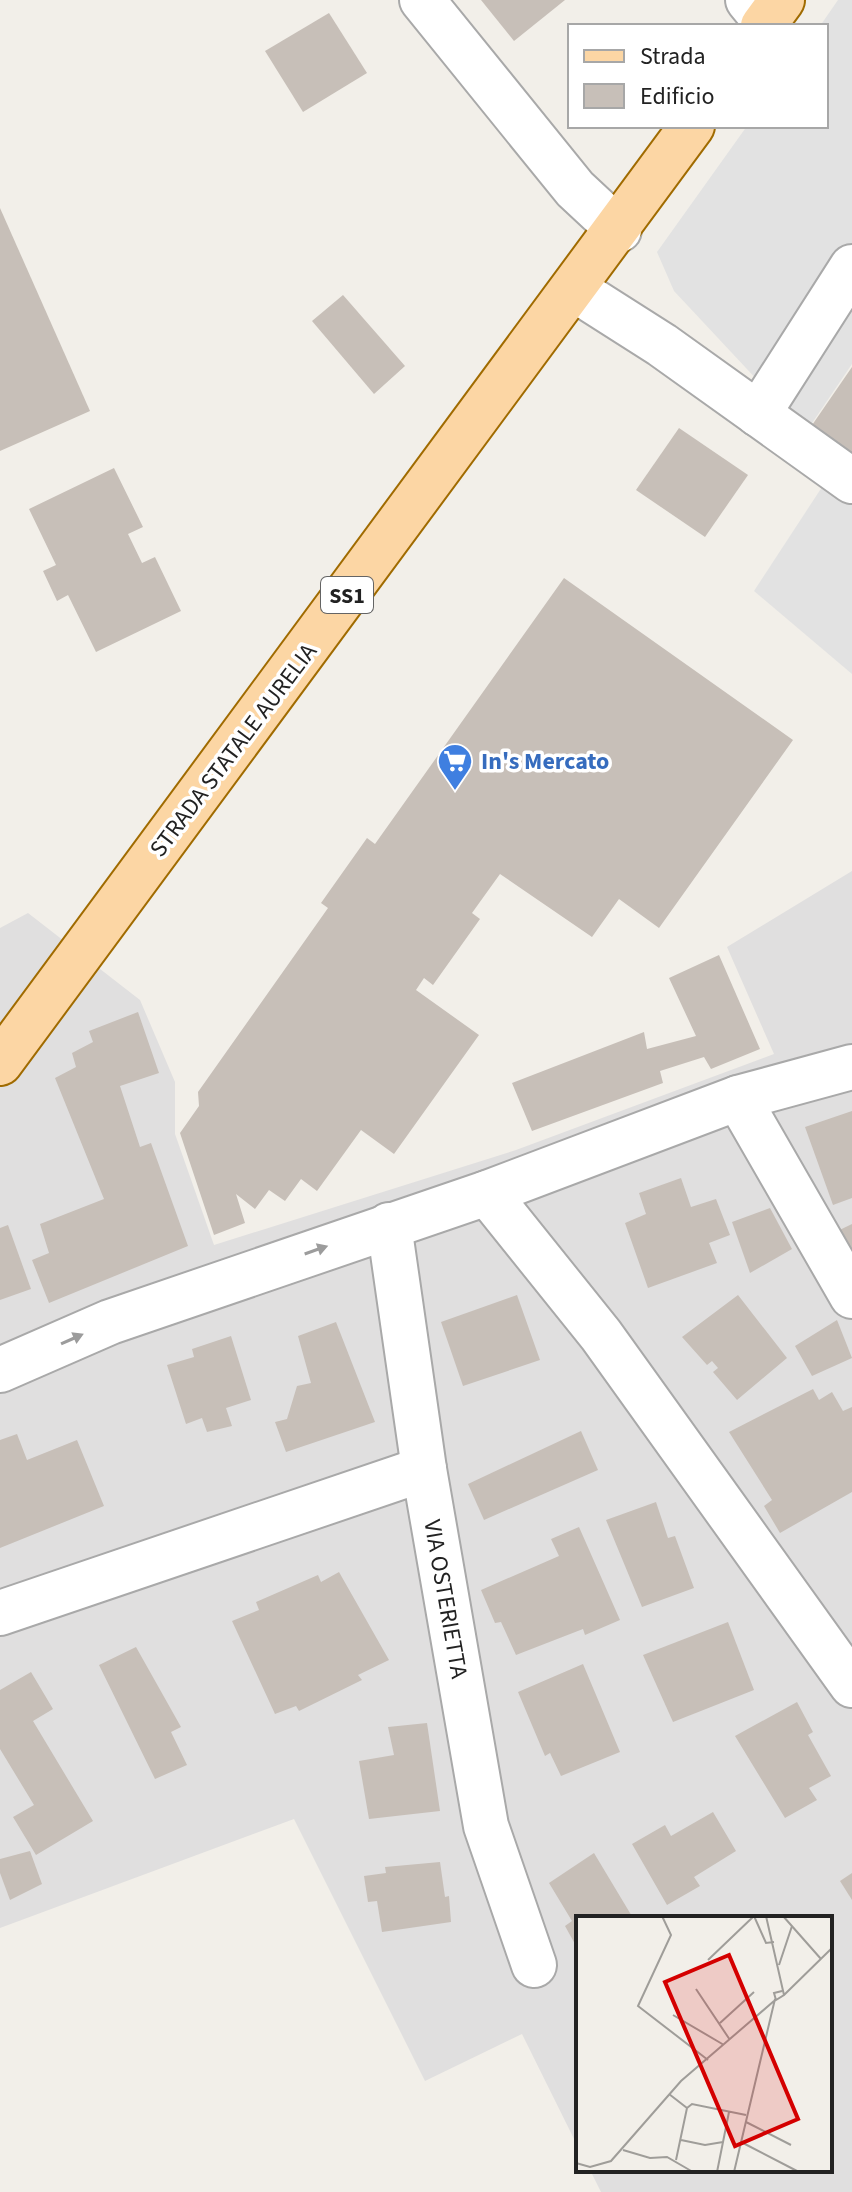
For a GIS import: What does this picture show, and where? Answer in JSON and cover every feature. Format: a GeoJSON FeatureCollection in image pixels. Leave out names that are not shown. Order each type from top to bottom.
{"type":"FeatureCollection","features":[{"type":"Feature","properties":{"kind":"main road","name":"STRADA STATALE AURELIA"},"geometry":{"type":"LineString","coordinates":[[0,1063],[619,230],[691,128]]}},
{"type":"Feature","properties":{"kind":"street"},"geometry":{"type":"LineString","coordinates":[[422,0],[575,189],[619,230]]}},
{"type":"Feature","properties":{"kind":"street"},"geometry":{"type":"LineString","coordinates":[[758,414],[852,267]]}},
{"type":"Feature","properties":{"kind":"street"},"geometry":{"type":"LineString","coordinates":[[574,289],[852,481]]}},
{"type":"Feature","properties":{"kind":"street"},"geometry":{"type":"LineString","coordinates":[[0,1370],[110,1322],[487,1193],[738,1098],[852,1067]]}},
{"type":"Feature","properties":{"kind":"street"},"geometry":{"type":"LineString","coordinates":[[738,1098],[852,1296]]}},
{"type":"Feature","properties":{"kind":"street"},"geometry":{"type":"LineString","coordinates":[[487,1193],[601,1335],[852,1685]]}},
{"type":"Feature","properties":{"kind":"street","name":"VIA OSTERIETTA"},"geometry":{"type":"LineString","coordinates":[[389,1225],[424,1469],[486,1826],[534,1965]]}},
{"type":"Feature","properties":{"kind":"street"},"geometry":{"type":"LineString","coordinates":[[0,1613],[424,1469]]}},
{"type":"Feature","properties":{"kind":"shaded area"},"geometry":{"type":"Polygon","coordinates":[[[838,0],[852,0],[852,364],[806,432],[674,291],[657,252],[746,128],[828,128],[828,24],[821,24],[838,0]]]}},
{"type":"Feature","properties":{"kind":"shaded area"},"geometry":{"type":"Polygon","coordinates":[[[824,484],[852,504],[852,674],[754,591],[824,484]]]}},
{"type":"Feature","properties":{"kind":"shaded area"},"geometry":{"type":"Polygon","coordinates":[[[852,871],[852,2192],[601,2192],[591,2172],[832,2172],[832,1916],[576,1916],[576,2143],[522,2034],[425,2081],[294,1819],[0,1928],[0,928],[28,913],[140,1000],[175,1082],[175,1134],[214,1245],[516,1150],[774,1054],[727,947],[852,871]]]}},
{"type":"Feature","properties":{"kind":"building"},"geometry":{"type":"Polygon","coordinates":[[[481,0],[565,0],[514,41],[481,0]]]}},
{"type":"Feature","properties":{"kind":"building"},"geometry":{"type":"Polygon","coordinates":[[[329,13],[367,73],[303,112],[265,51],[329,13]]]}},
{"type":"Feature","properties":{"kind":"building"},"geometry":{"type":"Polygon","coordinates":[[[0,208],[90,411],[0,451],[0,208]]]}},
{"type":"Feature","properties":{"kind":"building"},"geometry":{"type":"Polygon","coordinates":[[[343,295],[405,366],[374,394],[312,321],[343,295]]]}},
{"type":"Feature","properties":{"kind":"building"},"geometry":{"type":"Polygon","coordinates":[[[852,367],[852,461],[808,431],[852,367]]]}},
{"type":"Feature","properties":{"kind":"building"},"geometry":{"type":"Polygon","coordinates":[[[679,428],[748,475],[705,537],[636,490],[679,428]]]}},
{"type":"Feature","properties":{"kind":"building"},"geometry":{"type":"Polygon","coordinates":[[[114,468],[143,527],[128,534],[142,563],[155,557],[181,611],[96,652],[68,595],[57,601],[43,571],[56,565],[29,509],[114,468]]]}},
{"type":"Feature","properties":{"kind":"building"},"geometry":{"type":"Polygon","coordinates":[[[564,578],[793,740],[659,928],[619,899],[592,937],[500,874],[472,913],[480,919],[433,985],[424,978],[416,990],[479,1035],[394,1154],[361,1130],[317,1191],[301,1179],[285,1201],[269,1190],[255,1209],[236,1194],[245,1223],[214,1235],[180,1133],[199,1106],[198,1092],[328,908],[321,903],[367,838],[375,844],[564,578]]]}},
{"type":"Feature","properties":{"kind":"building"},"geometry":{"type":"Polygon","coordinates":[[[719,955],[760,1049],[711,1069],[704,1057],[660,1071],[663,1083],[532,1131],[512,1083],[644,1032],[647,1049],[696,1036],[669,978],[719,955]]]}},
{"type":"Feature","properties":{"kind":"building"},"geometry":{"type":"Polygon","coordinates":[[[138,1012],[159,1073],[120,1086],[140,1147],[151,1143],[188,1246],[49,1303],[32,1260],[49,1253],[40,1224],[104,1199],[55,1078],[76,1067],[72,1053],[93,1042],[89,1031],[138,1012]]]}},
{"type":"Feature","properties":{"kind":"building"},"geometry":{"type":"Polygon","coordinates":[[[852,1111],[852,1198],[833,1205],[805,1127],[852,1111]]]}},
{"type":"Feature","properties":{"kind":"building"},"geometry":{"type":"Polygon","coordinates":[[[681,1178],[691,1207],[716,1199],[730,1235],[709,1243],[717,1263],[648,1288],[625,1223],[646,1214],[639,1193],[681,1178]]]}},
{"type":"Feature","properties":{"kind":"building"},"geometry":{"type":"Polygon","coordinates":[[[770,1208],[792,1249],[750,1273],[732,1222],[770,1208]]]}},
{"type":"Feature","properties":{"kind":"building"},"geometry":{"type":"Polygon","coordinates":[[[852,1224],[852,1258],[825,1237],[852,1224]]]}},
{"type":"Feature","properties":{"kind":"building"},"geometry":{"type":"Polygon","coordinates":[[[8,1225],[31,1289],[0,1300],[0,1228],[8,1225]]]}},
{"type":"Feature","properties":{"kind":"building"},"geometry":{"type":"Polygon","coordinates":[[[517,1295],[540,1360],[463,1386],[441,1322],[517,1295]]]}},
{"type":"Feature","properties":{"kind":"building"},"geometry":{"type":"Polygon","coordinates":[[[738,1295],[787,1358],[737,1400],[713,1372],[718,1368],[712,1361],[707,1365],[682,1337],[738,1295]]]}},
{"type":"Feature","properties":{"kind":"building"},"geometry":{"type":"Polygon","coordinates":[[[837,1320],[852,1358],[812,1376],[795,1346],[837,1320]]]}},
{"type":"Feature","properties":{"kind":"building"},"geometry":{"type":"Polygon","coordinates":[[[336,1322],[375,1422],[286,1452],[275,1422],[287,1419],[297,1386],[311,1383],[298,1336],[336,1322]]]}},
{"type":"Feature","properties":{"kind":"building"},"geometry":{"type":"Polygon","coordinates":[[[231,1336],[251,1400],[226,1408],[232,1426],[207,1432],[202,1418],[186,1424],[167,1365],[194,1357],[192,1349],[231,1336]]]}},
{"type":"Feature","properties":{"kind":"building"},"geometry":{"type":"Polygon","coordinates":[[[813,1389],[819,1400],[832,1392],[843,1411],[852,1407],[852,1492],[780,1533],[764,1506],[772,1500],[729,1432],[813,1389]]]}},
{"type":"Feature","properties":{"kind":"building"},"geometry":{"type":"Polygon","coordinates":[[[581,1431],[598,1470],[484,1520],[468,1484],[581,1431]]]}},
{"type":"Feature","properties":{"kind":"building"},"geometry":{"type":"Polygon","coordinates":[[[17,1434],[27,1460],[77,1440],[104,1506],[0,1548],[0,1440],[17,1434]]]}},
{"type":"Feature","properties":{"kind":"building"},"geometry":{"type":"Polygon","coordinates":[[[656,1502],[668,1538],[675,1536],[694,1588],[642,1607],[606,1520],[656,1502]]]}},
{"type":"Feature","properties":{"kind":"building"},"geometry":{"type":"Polygon","coordinates":[[[579,1527],[620,1620],[585,1635],[583,1629],[516,1655],[501,1622],[495,1623],[481,1590],[559,1556],[551,1539],[579,1527]]]}},
{"type":"Feature","properties":{"kind":"building"},"geometry":{"type":"Polygon","coordinates":[[[339,1572],[389,1660],[358,1675],[362,1680],[299,1711],[296,1706],[275,1714],[232,1621],[259,1610],[256,1602],[318,1575],[321,1582],[339,1572]]]}},
{"type":"Feature","properties":{"kind":"building"},"geometry":{"type":"Polygon","coordinates":[[[728,1622],[754,1690],[673,1722],[643,1655],[728,1622]]]}},
{"type":"Feature","properties":{"kind":"building"},"geometry":{"type":"Polygon","coordinates":[[[136,1647],[181,1727],[171,1732],[187,1765],[155,1779],[99,1665],[136,1647]]]}},
{"type":"Feature","properties":{"kind":"building"},"geometry":{"type":"Polygon","coordinates":[[[583,1664],[620,1752],[561,1776],[550,1753],[545,1756],[518,1692],[583,1664]]]}},
{"type":"Feature","properties":{"kind":"building"},"geometry":{"type":"Polygon","coordinates":[[[31,1672],[53,1709],[33,1721],[93,1821],[36,1855],[13,1817],[34,1805],[0,1749],[0,1690],[31,1672]]]}},
{"type":"Feature","properties":{"kind":"building"},"geometry":{"type":"Polygon","coordinates":[[[797,1702],[813,1732],[808,1735],[831,1776],[809,1788],[817,1800],[785,1818],[735,1736],[797,1702]]]}},
{"type":"Feature","properties":{"kind":"building"},"geometry":{"type":"Polygon","coordinates":[[[427,1723],[440,1811],[369,1819],[359,1761],[394,1755],[388,1727],[427,1723]]]}},
{"type":"Feature","properties":{"kind":"building"},"geometry":{"type":"Polygon","coordinates":[[[713,1812],[736,1851],[694,1877],[700,1886],[667,1905],[632,1844],[665,1825],[671,1836],[713,1812]]]}},
{"type":"Feature","properties":{"kind":"building"},"geometry":{"type":"Polygon","coordinates":[[[30,1851],[42,1884],[10,1900],[0,1873],[0,1859],[30,1851]]]}},
{"type":"Feature","properties":{"kind":"building"},"geometry":{"type":"Polygon","coordinates":[[[594,1853],[632,1916],[576,1916],[575,1944],[565,1926],[572,1921],[549,1883],[594,1853]]]}},
{"type":"Feature","properties":{"kind":"building"},"geometry":{"type":"Polygon","coordinates":[[[440,1862],[445,1897],[449,1896],[451,1922],[382,1932],[377,1901],[368,1902],[364,1876],[386,1873],[385,1867],[440,1862]]]}},
{"type":"Feature","properties":{"kind":"building"},"geometry":{"type":"Polygon","coordinates":[[[852,1873],[852,1900],[840,1881],[852,1873]]]}},
{"type":"Feature","properties":{"kind":"place","name":"In's Mercato"},"geometry":{"type":"Point","coordinates":[455,792]}}]}
